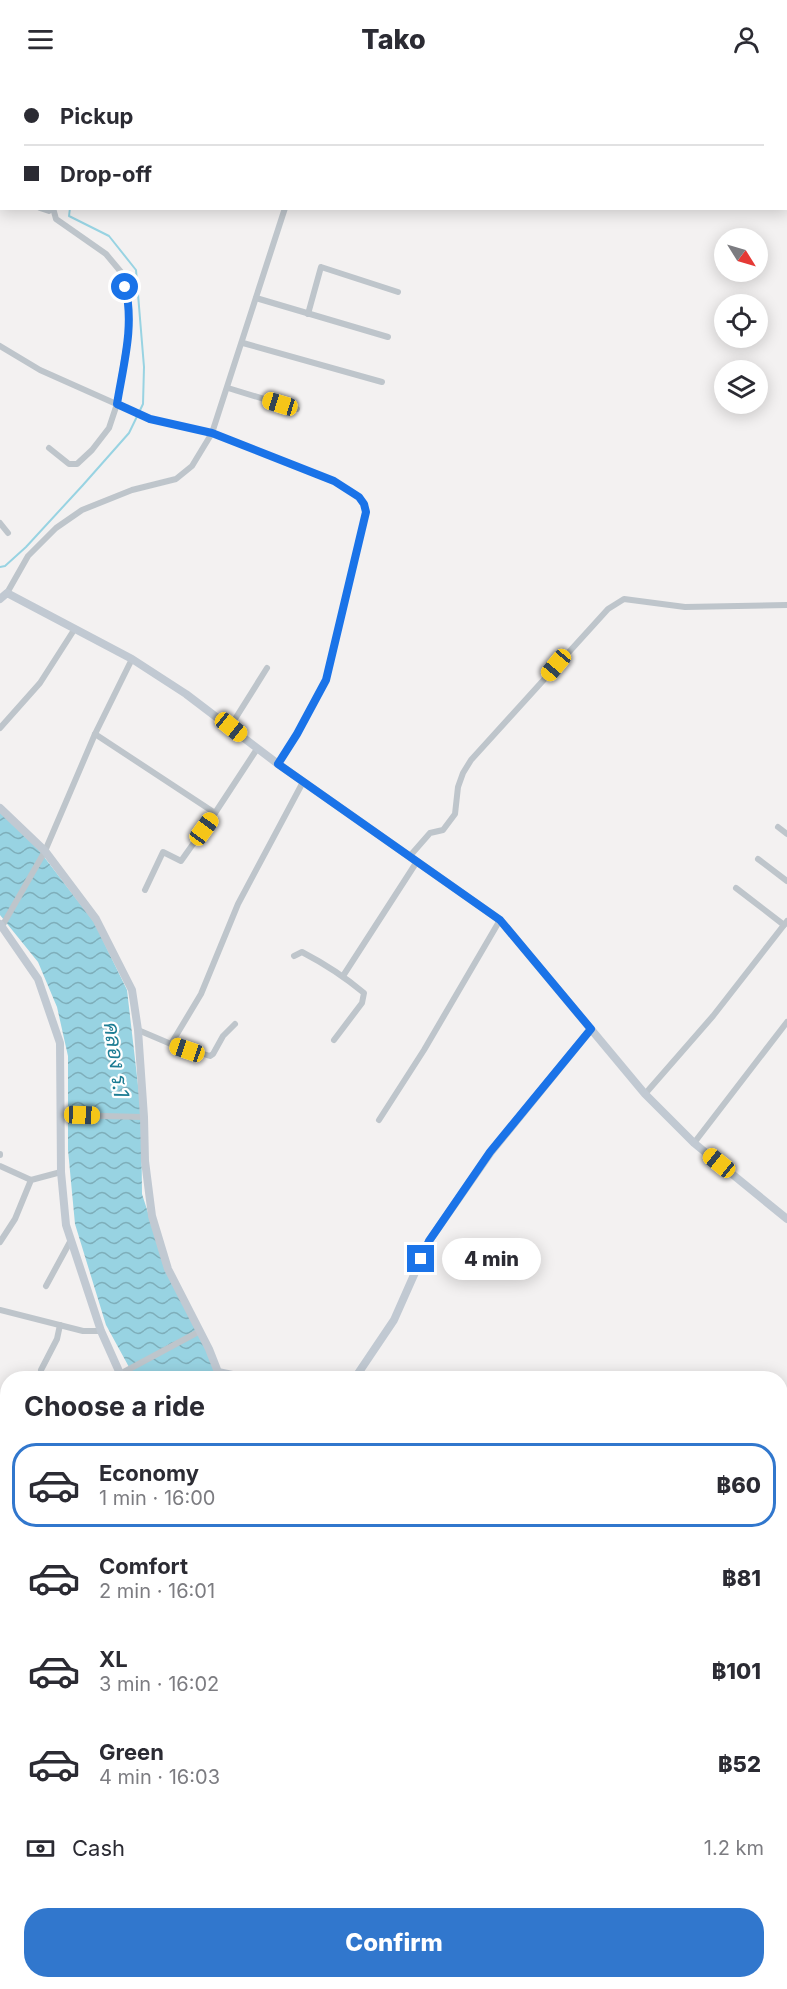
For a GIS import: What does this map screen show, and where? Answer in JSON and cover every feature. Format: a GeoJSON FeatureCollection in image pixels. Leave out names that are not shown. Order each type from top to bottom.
{"type":"FeatureCollection","features":[{"type":"Feature","properties":{"kind":"street"},"geometry":{"type":"LineString","coordinates":[[49,448],[69,464],[77,464],[92,450],[109,428],[117,404],[129,329],[129,302],[121,272],[106,254],[56,219],[53,210]]}},
{"type":"Feature","properties":{"kind":"street"},"geometry":{"type":"LineString","coordinates":[[284,210],[212,433],[192,466],[176,478],[132,490],[82,510],[56,528],[28,556],[3,596],[132,659],[186,694],[303,782],[500,920],[645,1094],[693,1143],[787,1219]]}},
{"type":"Feature","properties":{"kind":"street"},"geometry":{"type":"LineString","coordinates":[[308,314],[321,267],[398,291]]}},
{"type":"Feature","properties":{"kind":"street"},"geometry":{"type":"LineString","coordinates":[[256,298],[388,337]]}},
{"type":"Feature","properties":{"kind":"street"},"geometry":{"type":"LineString","coordinates":[[243,343],[382,382]]}},
{"type":"Feature","properties":{"kind":"street"},"geometry":{"type":"LineString","coordinates":[[0,345],[39,370],[150,419],[212,433],[334,481],[359,497],[364,504],[366,512],[326,680],[278,764]]}},
{"type":"Feature","properties":{"kind":"street"},"geometry":{"type":"LineString","coordinates":[[228,388],[297,409]]}},
{"type":"Feature","properties":{"kind":"street"},"geometry":{"type":"LineString","coordinates":[[0,523],[8,532]]}},
{"type":"Feature","properties":{"kind":"street"},"geometry":{"type":"LineString","coordinates":[[408,857],[430,833],[443,830],[455,814],[458,787],[471,760],[608,609],[624,599],[685,607],[787,605]]}},
{"type":"Feature","properties":{"kind":"street"},"geometry":{"type":"LineString","coordinates":[[0,728],[40,683],[74,630]]}},
{"type":"Feature","properties":{"kind":"street"},"geometry":{"type":"LineString","coordinates":[[121,1371],[101,1331],[66,1225],[61,1172],[60,1043],[38,979],[1,927],[45,851],[95,734],[132,659]]}},
{"type":"Feature","properties":{"kind":"street"},"geometry":{"type":"LineString","coordinates":[[231,727],[267,668]]}},
{"type":"Feature","properties":{"kind":"street"},"geometry":{"type":"LineString","coordinates":[[95,734],[215,813]]}},
{"type":"Feature","properties":{"kind":"street"},"geometry":{"type":"LineString","coordinates":[[145,890],[163,852],[181,861],[257,748]]}},
{"type":"Feature","properties":{"kind":"street"},"geometry":{"type":"LineString","coordinates":[[171,1044],[201,994],[238,904],[303,782]]}},
{"type":"Feature","properties":{"kind":"street"},"geometry":{"type":"LineString","coordinates":[[0,808],[45,851],[96,919],[132,990],[138,1030],[145,1161],[152,1216],[168,1269],[196,1333],[218,1371]]}},
{"type":"Feature","properties":{"kind":"street"},"geometry":{"type":"LineString","coordinates":[[778,827],[787,834]]}},
{"type":"Feature","properties":{"kind":"street"},"geometry":{"type":"LineString","coordinates":[[758,859],[787,881]]}},
{"type":"Feature","properties":{"kind":"street"},"geometry":{"type":"LineString","coordinates":[[343,976],[416,863]]}},
{"type":"Feature","properties":{"kind":"street"},"geometry":{"type":"LineString","coordinates":[[645,1094],[713,1016],[785,923],[736,888]]}},
{"type":"Feature","properties":{"kind":"street"},"geometry":{"type":"LineString","coordinates":[[379,1120],[424,1050],[500,920]]}},
{"type":"Feature","properties":{"kind":"street"},"geometry":{"type":"LineString","coordinates":[[294,956],[302,952],[343,976],[364,993],[365,997],[334,1040]]}},
{"type":"Feature","properties":{"kind":"street"},"geometry":{"type":"LineString","coordinates":[[693,1143],[787,1022]]}},
{"type":"Feature","properties":{"kind":"street"},"geometry":{"type":"LineString","coordinates":[[138,1030],[171,1044],[210,1056],[229,1028],[235,1024]]}},
{"type":"Feature","properties":{"kind":"street"},"geometry":{"type":"LineString","coordinates":[[360,1371],[394,1320],[429,1241],[490,1152],[591,1029]]}},
{"type":"Feature","properties":{"kind":"street"},"geometry":{"type":"LineString","coordinates":[[61,1115],[144,1117]]}},
{"type":"Feature","properties":{"kind":"street"},"geometry":{"type":"LineString","coordinates":[[0,1166],[31,1180],[61,1172]]}},
{"type":"Feature","properties":{"kind":"street"},"geometry":{"type":"LineString","coordinates":[[0,1242],[15,1219],[31,1180]]}},
{"type":"Feature","properties":{"kind":"street"},"geometry":{"type":"LineString","coordinates":[[46,1286],[71,1240]]}},
{"type":"Feature","properties":{"kind":"street"},"geometry":{"type":"LineString","coordinates":[[0,1310],[83,1330],[101,1331]]}},
{"type":"Feature","properties":{"kind":"street"},"geometry":{"type":"LineString","coordinates":[[40,1370],[57,1339],[60,1325]]}},
{"type":"Feature","properties":{"kind":"street"},"geometry":{"type":"LineString","coordinates":[[130,1371],[196,1333]]}},
{"type":"Feature","properties":{"kind":"water","name":"คลอง ร.1"},"geometry":{"type":"Polygon","coordinates":[[[0,812],[38,849],[94,922],[127,990],[141,1111],[142,1194],[169,1278],[219,1371],[131,1371],[106,1325],[75,1224],[68,1150],[68,1056],[57,1007],[38,962],[0,915],[0,812]]]}},
{"type":"Feature","properties":{"kind":"waterway"},"geometry":{"type":"LineString","coordinates":[[0,567],[5,566],[26,547],[129,433],[143,404],[144,367],[136,270],[109,236],[69,216],[70,210]]}},
{"type":"Feature","properties":{"kind":"route"},"geometry":{"type":"LineString","coordinates":[[125,287],[129,302],[129,329],[117,404],[150,419],[212,433],[334,481],[359,497],[364,504],[366,512],[326,680],[278,764],[500,920],[591,1029],[490,1152],[429,1241],[421,1259]]}}]}
